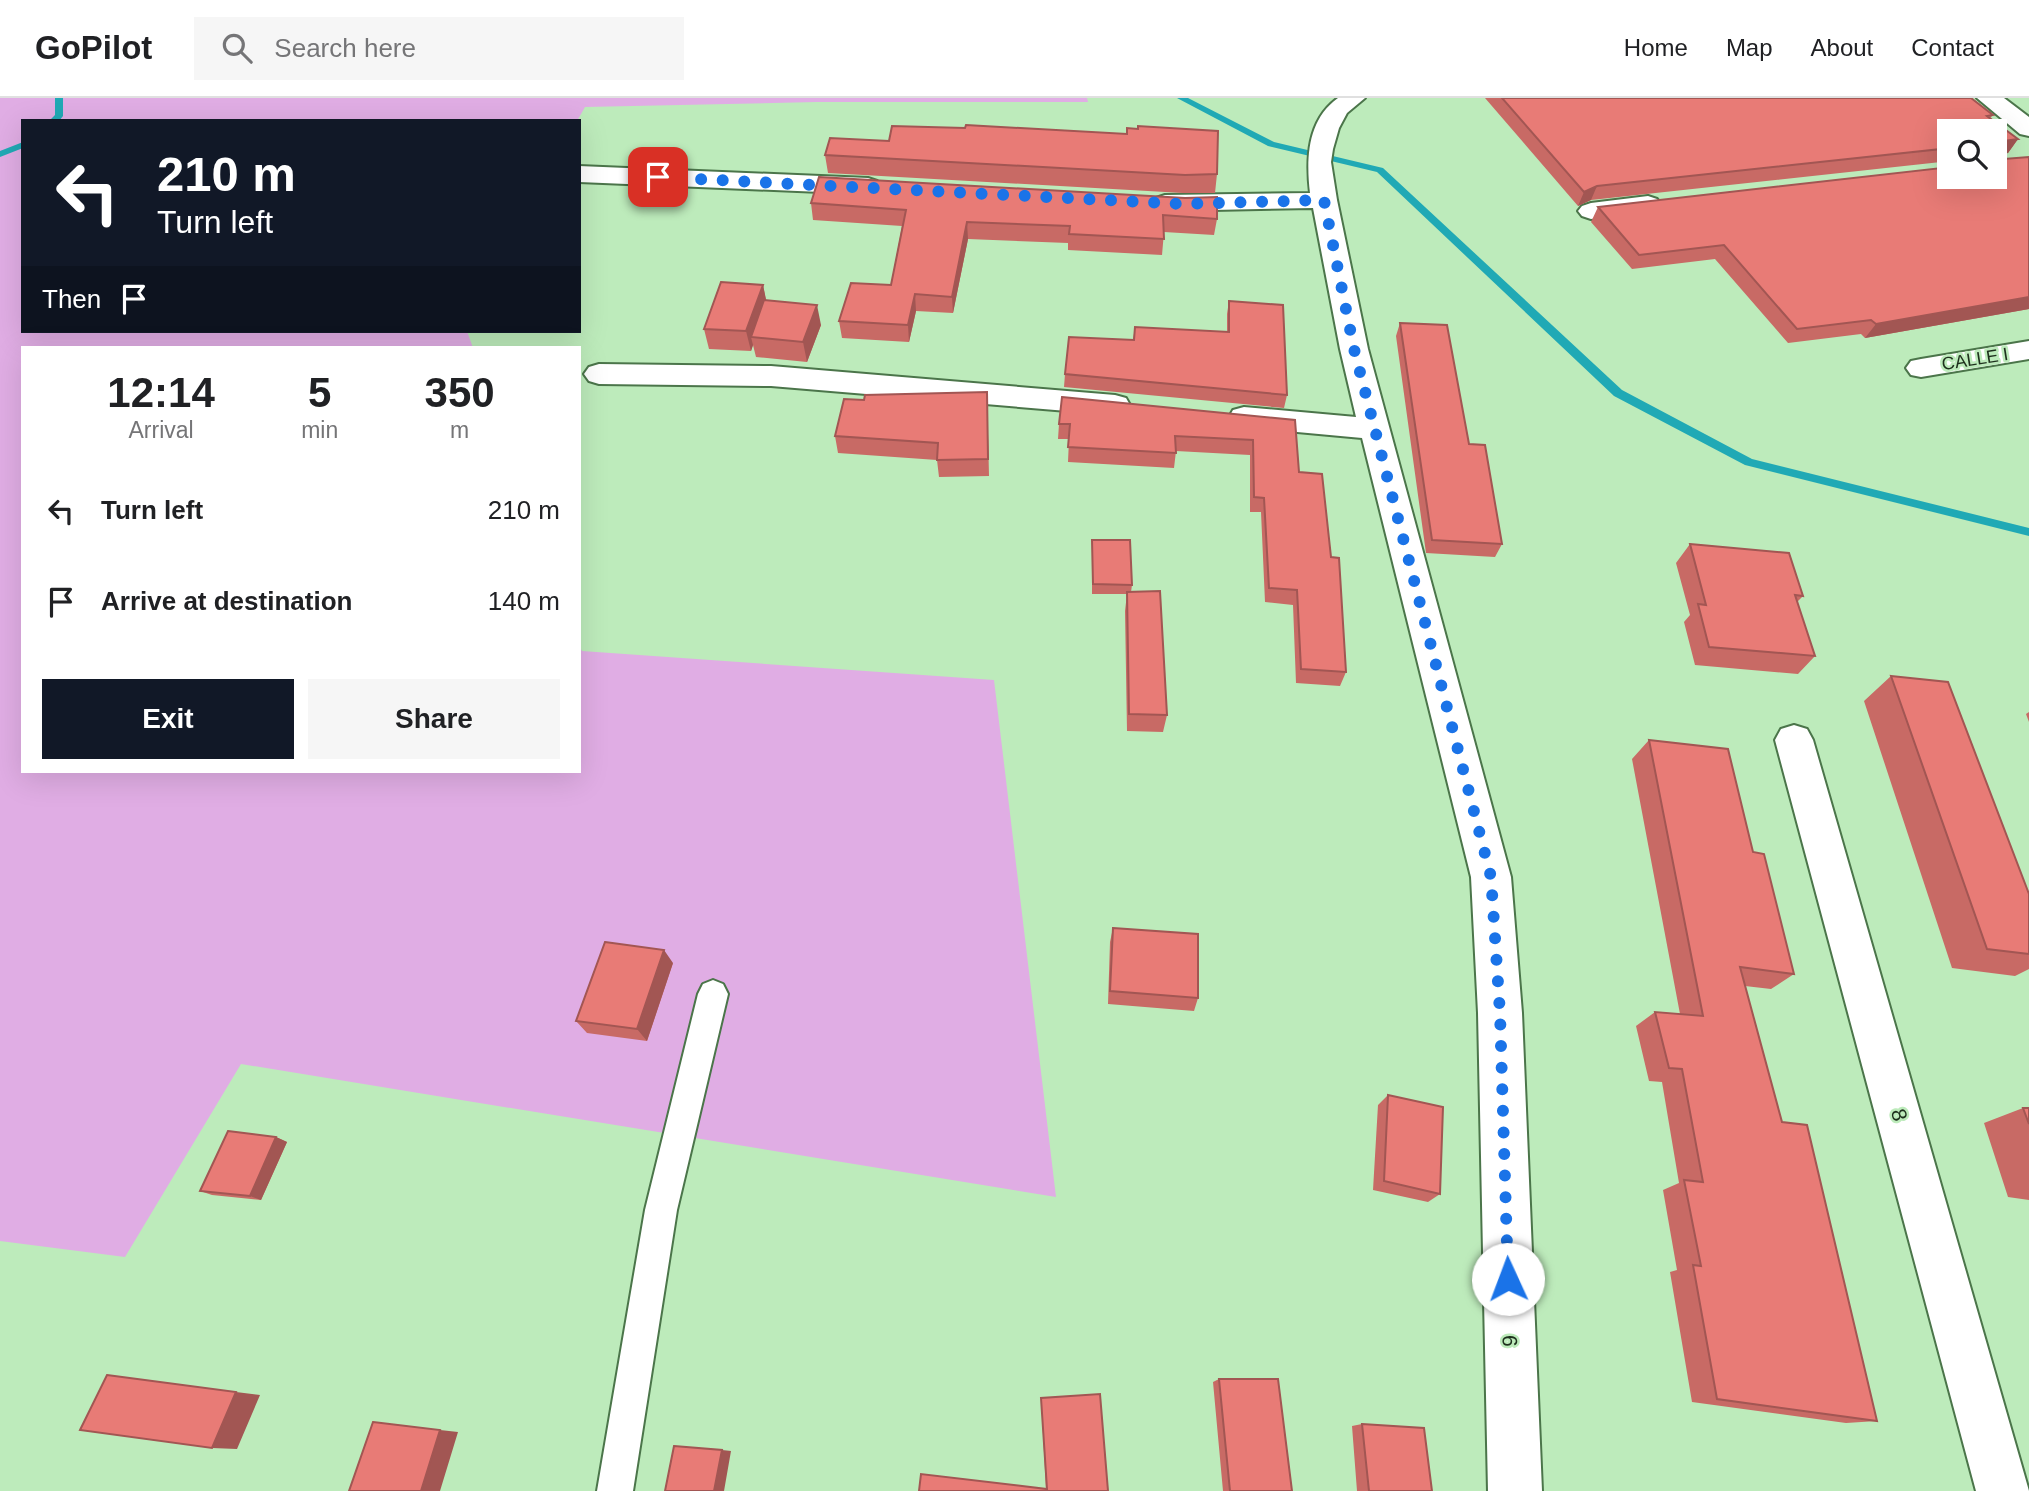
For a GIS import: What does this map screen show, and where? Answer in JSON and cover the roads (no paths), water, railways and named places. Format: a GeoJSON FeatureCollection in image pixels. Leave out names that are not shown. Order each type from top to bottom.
{"type":"FeatureCollection","features":[{"type":"Feature","properties":{"kind":"street"},"geometry":{"type":"LineString","coordinates":[[1142,201],[1183,204],[1321,170],[1327,128],[1338,109],[1353,98]]}},
{"type":"Feature","properties":{"kind":"street"},"geometry":{"type":"LineString","coordinates":[[1989,98],[2029,130]]}},
{"type":"Feature","properties":{"kind":"street","name":"9"},"geometry":{"type":"LineString","coordinates":[[1321,170],[1354,349],[1491,877],[1500,1013],[1515,1491]]}},
{"type":"Feature","properties":{"kind":"street"},"geometry":{"type":"LineString","coordinates":[[581,174],[898,187]]}},
{"type":"Feature","properties":{"kind":"street"},"geometry":{"type":"LineString","coordinates":[[1591,211],[1674,201]]}},
{"type":"Feature","properties":{"kind":"street","name":"CALLE I"},"geometry":{"type":"LineString","coordinates":[[1921,368],[2029,350]]}},
{"type":"Feature","properties":{"kind":"street"},"geometry":{"type":"LineString","coordinates":[[598,374],[771,376],[875,382],[1139,407]]}},
{"type":"Feature","properties":{"kind":"street"},"geometry":{"type":"LineString","coordinates":[[1222,415],[1375,429]]}},
{"type":"Feature","properties":{"kind":"street","name":"8"},"geometry":{"type":"LineString","coordinates":[[1794,740],[2003,1491]]}},
{"type":"Feature","properties":{"kind":"lane"},"geometry":{"type":"LineString","coordinates":[[615,1491],[661,1210],[713,994]]}},
{"type":"Feature","properties":{"kind":"waterway"},"geometry":{"type":"LineString","coordinates":[[55,119],[59,116],[59,98]]}},
{"type":"Feature","properties":{"kind":"waterway"},"geometry":{"type":"LineString","coordinates":[[1181,98],[1271,144],[1380,170],[1618,393],[1749,462],[2029,532]]}},
{"type":"Feature","properties":{"kind":"waterway"},"geometry":{"type":"LineString","coordinates":[[0,154],[21,146]]}}]}
